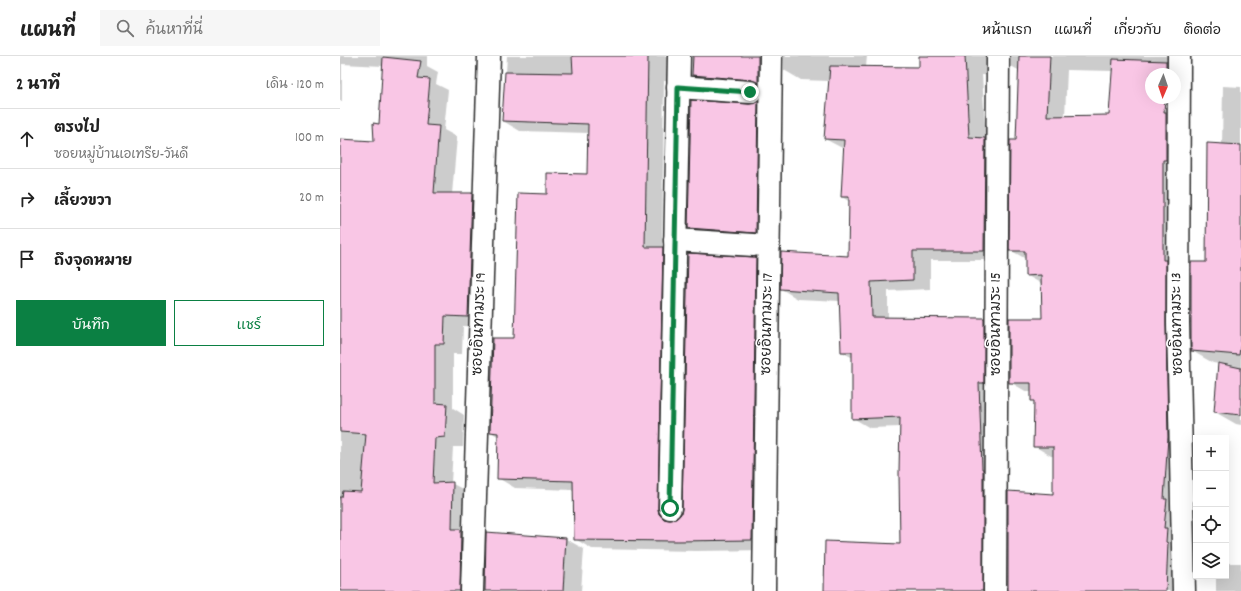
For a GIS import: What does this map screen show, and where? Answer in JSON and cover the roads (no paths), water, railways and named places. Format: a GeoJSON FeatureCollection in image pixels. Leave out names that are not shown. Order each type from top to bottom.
{"type":"FeatureCollection","features":[{"type":"Feature","properties":{"kind":"street","name":"ซอยอินทามระ 19"},"geometry":{"type":"LineString","coordinates":[[472,591],[489,56]]}},
{"type":"Feature","properties":{"kind":"street"},"geometry":{"type":"LineString","coordinates":[[670,508],[679,56]]}},
{"type":"Feature","properties":{"kind":"street","name":"ซอยอินทามระ 17"},"geometry":{"type":"LineString","coordinates":[[764,591],[771,56]]}},
{"type":"Feature","properties":{"kind":"street","name":"ซอยอินทามระ 15"},"geometry":{"type":"LineString","coordinates":[[994,591],[998,56]]}},
{"type":"Feature","properties":{"kind":"street","name":"ซอยอินทามระ 13"},"geometry":{"type":"LineString","coordinates":[[1179,56],[1178,323],[1184,591]]}},
{"type":"Feature","properties":{"kind":"street"},"geometry":{"type":"LineString","coordinates":[[678,87],[750,92]]}},
{"type":"Feature","properties":{"kind":"street"},"geometry":{"type":"LineString","coordinates":[[675,240],[754,245]]}}]}
